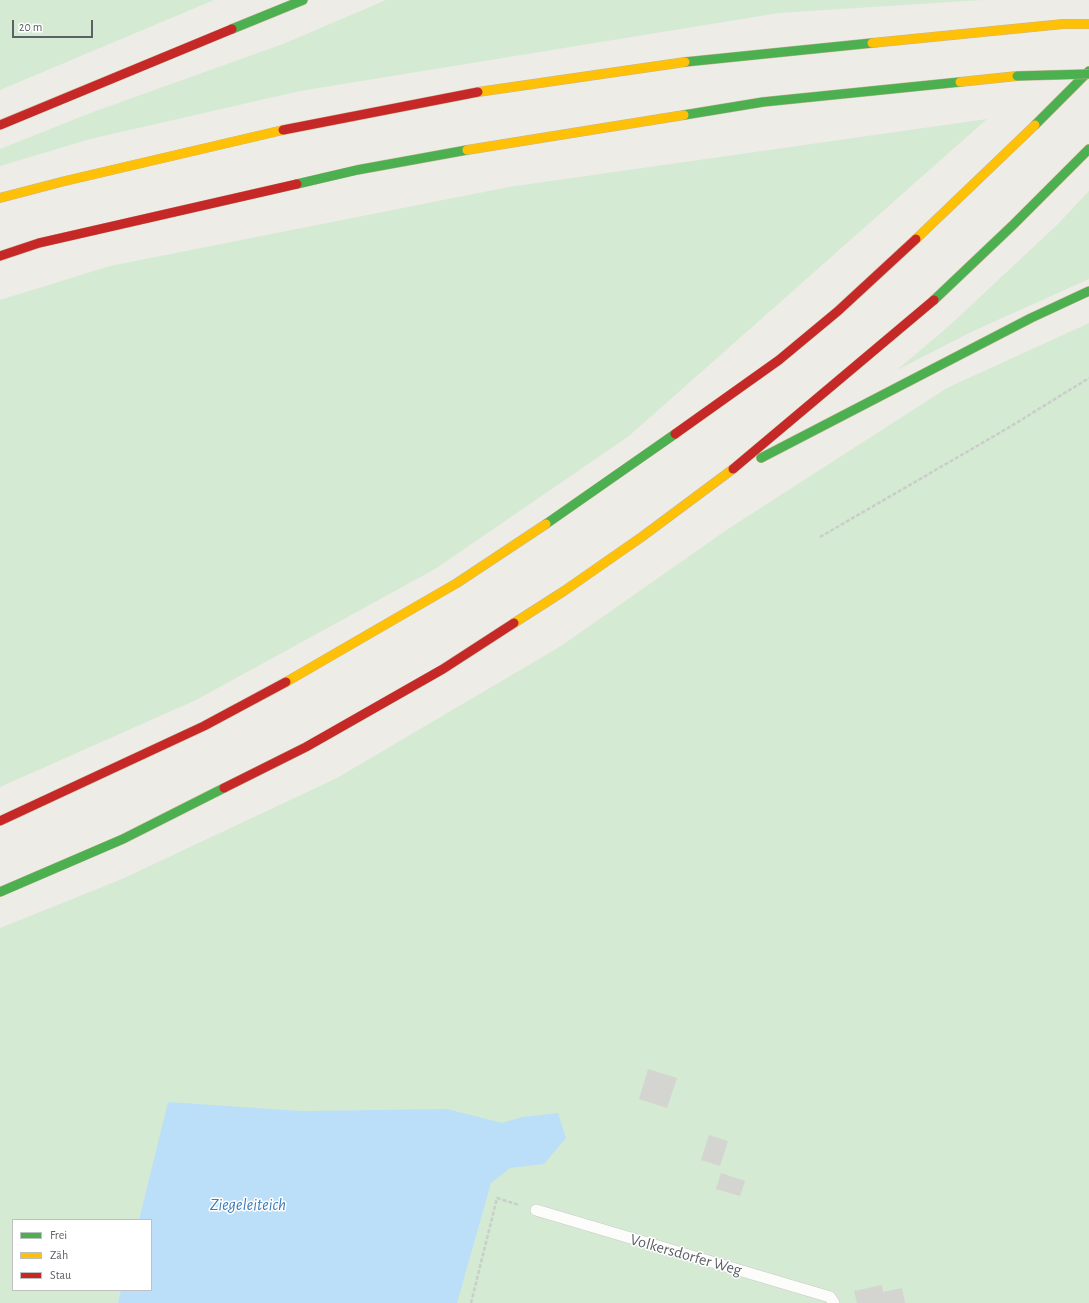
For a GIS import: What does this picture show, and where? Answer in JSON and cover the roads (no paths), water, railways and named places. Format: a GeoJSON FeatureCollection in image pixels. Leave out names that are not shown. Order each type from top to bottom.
{"type":"FeatureCollection","features":[{"type":"Feature","properties":{"kind":"highway"},"geometry":{"type":"LineString","coordinates":[[0,125],[303,0]]}},
{"type":"Feature","properties":{"kind":"highway"},"geometry":{"type":"LineString","coordinates":[[0,198],[65,181],[265,134],[481,91],[674,63],[1063,24],[1089,24]]}},
{"type":"Feature","properties":{"kind":"highway"},"geometry":{"type":"LineString","coordinates":[[0,821],[197,730],[286,682],[457,583],[547,524],[779,360],[838,311],[891,264],[1049,112],[1089,71]]}},
{"type":"Feature","properties":{"kind":"highway"},"geometry":{"type":"LineString","coordinates":[[0,256],[39,243],[357,170],[456,152],[763,102],[1017,76],[1089,74]]}},
{"type":"Feature","properties":{"kind":"highway"},"geometry":{"type":"LineString","coordinates":[[0,892],[123,839],[306,747],[443,669],[564,591],[725,476],[927,307],[1089,149]]}},
{"type":"Feature","properties":{"kind":"highway"},"geometry":{"type":"LineString","coordinates":[[725,476],[1031,318],[1089,292]]}},
{"type":"Feature","properties":{"kind":"lane","name":"Volkersdorfer Weg"},"geometry":{"type":"LineString","coordinates":[[536,1210],[830,1297],[834,1303]]}},
{"type":"Feature","properties":{"kind":"water","name":"Ziegeleiteich"},"geometry":{"type":"Polygon","coordinates":[[[168,1102],[302,1111],[447,1109],[502,1123],[522,1117],[558,1113],[566,1138],[544,1164],[510,1168],[491,1183],[457,1303],[118,1303],[121,1291],[152,1291],[152,1219],[139,1219],[168,1102]]]}}]}
